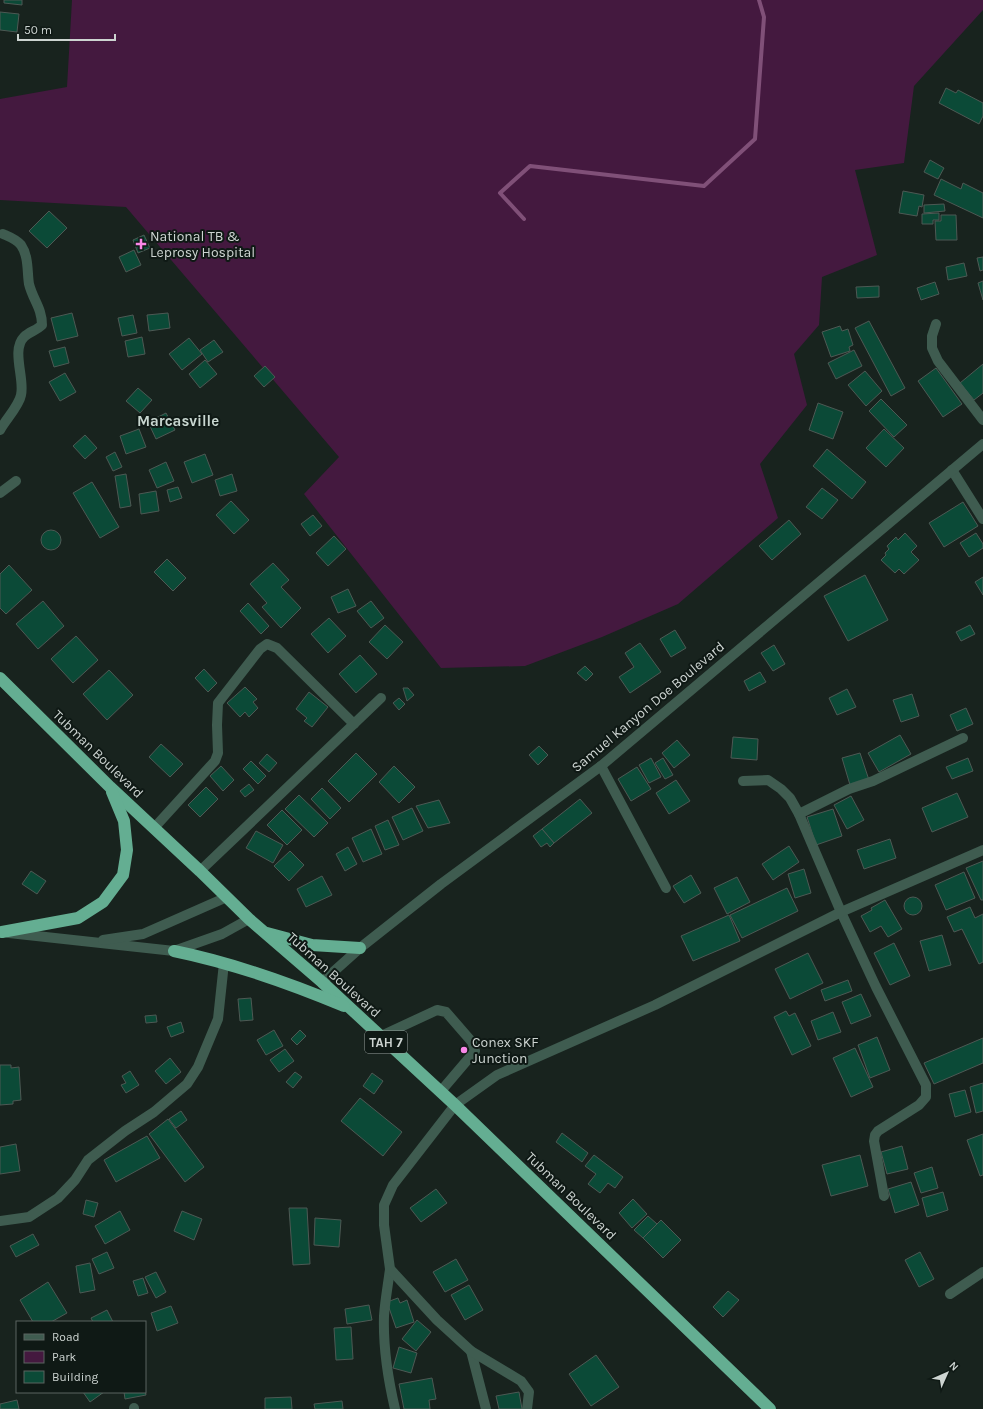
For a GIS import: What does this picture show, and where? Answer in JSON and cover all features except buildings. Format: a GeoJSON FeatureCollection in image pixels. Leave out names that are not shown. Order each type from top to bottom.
{"type":"FeatureCollection","features":[{"type":"Feature","properties":{"kind":"highway","name":"Tubman Boulevard"},"geometry":{"type":"LineString","coordinates":[[0,678],[110,788],[200,871],[249,919],[322,982],[441,1091],[770,1409]]}},
{"type":"Feature","properties":{"kind":"highway"},"geometry":{"type":"LineString","coordinates":[[1,932],[78,918],[103,902],[123,876],[126,850],[124,821],[110,788]]}},
{"type":"Feature","properties":{"kind":"highway"},"geometry":{"type":"LineString","coordinates":[[264,932],[312,945],[360,948]]}},
{"type":"Feature","properties":{"kind":"highway"},"geometry":{"type":"LineString","coordinates":[[174,951],[209,958],[278,980],[352,1010]]}},
{"type":"Feature","properties":{"kind":"street"},"geometry":{"type":"LineString","coordinates":[[0,430],[21,396],[22,383],[19,367],[20,342],[24,336],[33,332],[42,325],[42,315],[30,285],[26,256],[22,246],[14,238],[3,234]]}},
{"type":"Feature","properties":{"kind":"street"},"geometry":{"type":"LineString","coordinates":[[936,324],[932,336],[932,348],[938,361],[983,420]]}},
{"type":"Feature","properties":{"kind":"street","name":"Samuel Kanyon Doe Boulevard"},"geometry":{"type":"LineString","coordinates":[[322,982],[360,948],[441,884],[601,766],[983,444]]}},
{"type":"Feature","properties":{"kind":"street"},"geometry":{"type":"LineString","coordinates":[[952,470],[983,519]]}},
{"type":"Feature","properties":{"kind":"street"},"geometry":{"type":"LineString","coordinates":[[0,493],[16,481]]}},
{"type":"Feature","properties":{"kind":"street"},"geometry":{"type":"LineString","coordinates":[[154,828],[214,761],[218,753],[218,703],[260,648],[267,644],[278,648],[354,724]]}},
{"type":"Feature","properties":{"kind":"street"},"geometry":{"type":"LineString","coordinates":[[200,871],[381,698]]}},
{"type":"Feature","properties":{"kind":"street"},"geometry":{"type":"LineString","coordinates":[[799,814],[849,789],[873,781],[963,738]]}},
{"type":"Feature","properties":{"kind":"street"},"geometry":{"type":"LineString","coordinates":[[601,766],[666,888]]}},
{"type":"Feature","properties":{"kind":"street"},"geometry":{"type":"LineString","coordinates":[[743,781],[768,780],[781,789],[790,798],[799,814],[841,912],[876,987],[926,1085],[926,1097],[919,1106],[878,1131],[875,1135],[874,1141],[884,1196]]}},
{"type":"Feature","properties":{"kind":"street"},"geometry":{"type":"LineString","coordinates":[[395,1409],[389,1382],[385,1349],[384,1317],[390,1270],[384,1225],[384,1205],[393,1185],[455,1105],[497,1075],[655,1005],[841,912],[983,850]]}},
{"type":"Feature","properties":{"kind":"street"},"geometry":{"type":"LineString","coordinates":[[92,942],[142,934],[227,897]]}},
{"type":"Feature","properties":{"kind":"street"},"geometry":{"type":"LineString","coordinates":[[1,932],[174,951],[222,934],[249,919]]}},
{"type":"Feature","properties":{"kind":"street"},"geometry":{"type":"LineString","coordinates":[[0,1221],[29,1217],[58,1198],[75,1180],[88,1160],[125,1131],[154,1112],[187,1084],[198,1067],[218,1019],[224,963]]}},
{"type":"Feature","properties":{"kind":"street"},"geometry":{"type":"LineString","coordinates":[[381,1036],[437,1010],[446,1012],[472,1042],[475,1051],[441,1091]]}},
{"type":"Feature","properties":{"kind":"street"},"geometry":{"type":"LineString","coordinates":[[390,1270],[437,1320],[471,1351],[521,1381],[528,1392],[527,1409]]}},
{"type":"Feature","properties":{"kind":"street"},"geometry":{"type":"LineString","coordinates":[[950,1294],[983,1272]]}},
{"type":"Feature","properties":{"kind":"street"},"geometry":{"type":"LineString","coordinates":[[471,1351],[486,1409]]}},
{"type":"Feature","properties":{"kind":"green space"},"geometry":{"type":"Polygon","coordinates":[[[72,0],[983,0],[983,10],[914,86],[904,163],[855,170],[877,255],[822,277],[819,325],[794,354],[807,405],[760,464],[778,518],[678,604],[602,637],[525,666],[441,668],[304,494],[339,457],[126,207],[0,200],[0,99],[67,87],[72,0]]]}},
{"type":"Feature","properties":{"kind":"waterway"},"geometry":{"type":"LineString","coordinates":[[524,219],[500,193],[530,166],[704,186],[755,139],[764,17],[759,0]]}},
{"type":"Feature","properties":{"kind":"place","name":"National TB & Leprosy Hospital"},"geometry":{"type":"Point","coordinates":[141,244]}},
{"type":"Feature","properties":{"kind":"place","name":"Conex SKF Junction"},"geometry":{"type":"Point","coordinates":[464,1050]}},
{"type":"Feature","properties":{"kind":"district","name":"Marcasville"},"geometry":{"type":"Point","coordinates":[178,421]}}]}
